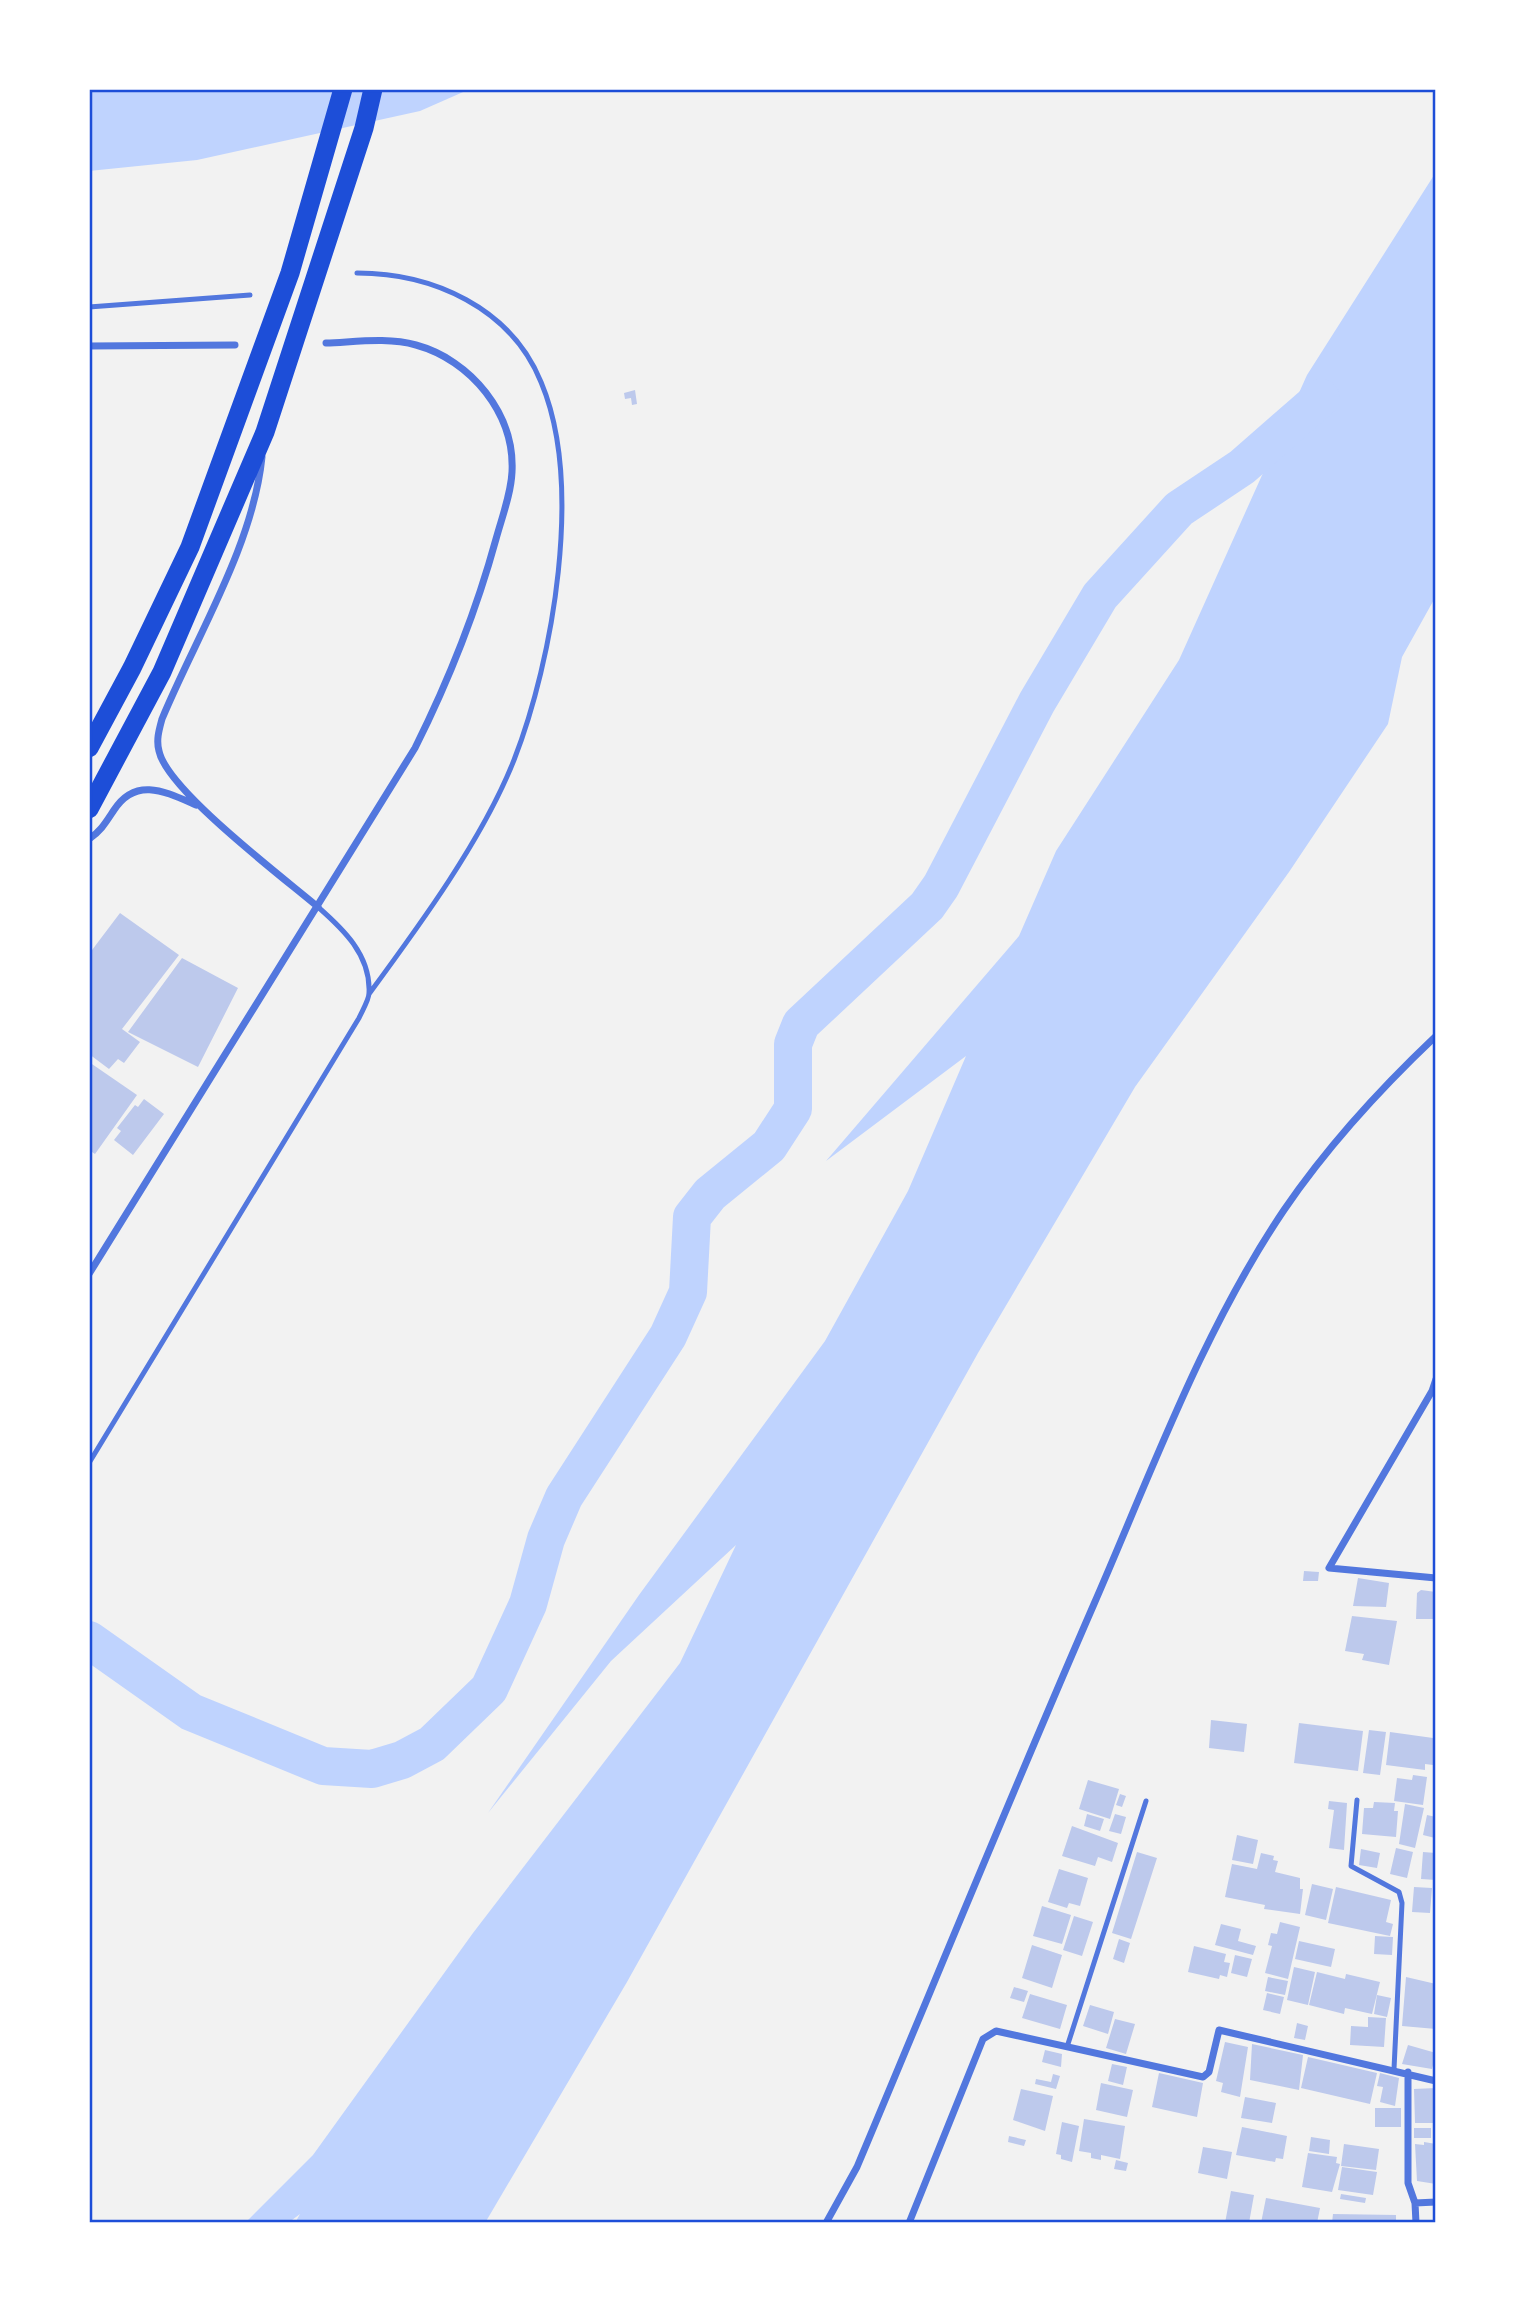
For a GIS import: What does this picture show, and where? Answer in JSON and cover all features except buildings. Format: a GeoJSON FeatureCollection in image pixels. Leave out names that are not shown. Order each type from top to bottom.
{"type":"FeatureCollection","features":[{"type":"Feature","properties":{"kind":"highway"},"geometry":{"type":"LineString","coordinates":[[89,748],[132,668],[190,547],[290,273],[343,89]]}},
{"type":"Feature","properties":{"kind":"highway"},"geometry":{"type":"LineString","coordinates":[[89,809],[162,672],[265,432],[365,128],[373,89]]}},
{"type":"Feature","properties":{"kind":"street"},"geometry":{"type":"LineString","coordinates":[[89,1274],[415,748],[458,657],[486,575],[512,472],[509,439],[502,420],[484,390],[466,370],[444,355],[415,345],[326,343]]}},
{"type":"Feature","properties":{"kind":"street"},"geometry":{"type":"LineString","coordinates":[[89,346],[235,345]]}},
{"type":"Feature","properties":{"kind":"street"},"geometry":{"type":"LineString","coordinates":[[265,432],[260,478],[234,556],[178,680],[158,736],[159,753],[197,805],[318,907]]}},
{"type":"Feature","properties":{"kind":"street"},"geometry":{"type":"LineString","coordinates":[[89,839],[99,833],[130,791],[143,788],[161,790],[197,805]]}},
{"type":"Feature","properties":{"kind":"street"},"geometry":{"type":"LineString","coordinates":[[826,2223],[857,2167],[1054,1695],[1224,1311],[1283,1211],[1328,1151],[1396,1074],[1436,1036]]}},
{"type":"Feature","properties":{"kind":"street"},"geometry":{"type":"LineString","coordinates":[[1436,1379],[1389,1468],[1329,1568],[1436,1578]]}},
{"type":"Feature","properties":{"kind":"street"},"geometry":{"type":"LineString","coordinates":[[909,2223],[983,2039],[996,2031],[1203,2077],[1209,2072],[1219,2030],[1408,2072],[1436,2081]]}},
{"type":"Feature","properties":{"kind":"street"},"geometry":{"type":"LineString","coordinates":[[1408,2072],[1408,2183],[1415,2203],[1416,2223]]}},
{"type":"Feature","properties":{"kind":"street"},"geometry":{"type":"LineString","coordinates":[[1415,2203],[1436,2202]]}},
{"type":"Feature","properties":{"kind":"lane"},"geometry":{"type":"LineString","coordinates":[[89,1463],[359,1018],[369,993],[475,836],[514,761],[542,667],[551,622],[560,535],[560,499],[557,450],[549,403],[541,379],[517,342],[500,324],[437,285],[399,274],[357,273]]}},
{"type":"Feature","properties":{"kind":"lane"},"geometry":{"type":"LineString","coordinates":[[89,307],[250,295]]}},
{"type":"Feature","properties":{"kind":"lane"},"geometry":{"type":"LineString","coordinates":[[318,907],[351,937],[364,967],[369,993]]}},
{"type":"Feature","properties":{"kind":"lane"},"geometry":{"type":"LineString","coordinates":[[1357,1800],[1350,1866],[1399,1892],[1402,1903],[1394,2069]]}},
{"type":"Feature","properties":{"kind":"lane"},"geometry":{"type":"LineString","coordinates":[[1067,2047],[1146,1801]]}},
{"type":"Feature","properties":{"kind":"water"},"geometry":{"type":"Polygon","coordinates":[[[89,89],[470,89],[420,111],[197,160],[89,171],[89,89]]]}},
{"type":"Feature","properties":{"kind":"water"},"geometry":{"type":"Polygon","coordinates":[[[1436,172],[1436,596],[1402,657],[1388,724],[1289,872],[1135,1087],[978,1353],[627,1982],[485,2223],[295,2223],[300,2214],[288,2223],[245,2223],[313,2155],[473,1933],[680,1663],[736,1545],[611,1661],[488,1813],[639,1595],[825,1341],[908,1191],[966,1056],[826,1161],[1019,936],[1056,851],[1179,660],[1307,375],[1436,172]]]}},
{"type":"Feature","properties":{"kind":"waterway"},"geometry":{"type":"LineString","coordinates":[[89,1640],[191,1712],[323,1766],[372,1769],[402,1760],[432,1744],[489,1689],[528,1604],[546,1539],[564,1497],[668,1336],[688,1292],[692,1217],[710,1194],[769,1146],[793,1109],[793,1044],[801,1024],[927,906],[941,886],[1037,702],[1100,596],[1179,509],[1242,467],[1321,398]]}}]}
